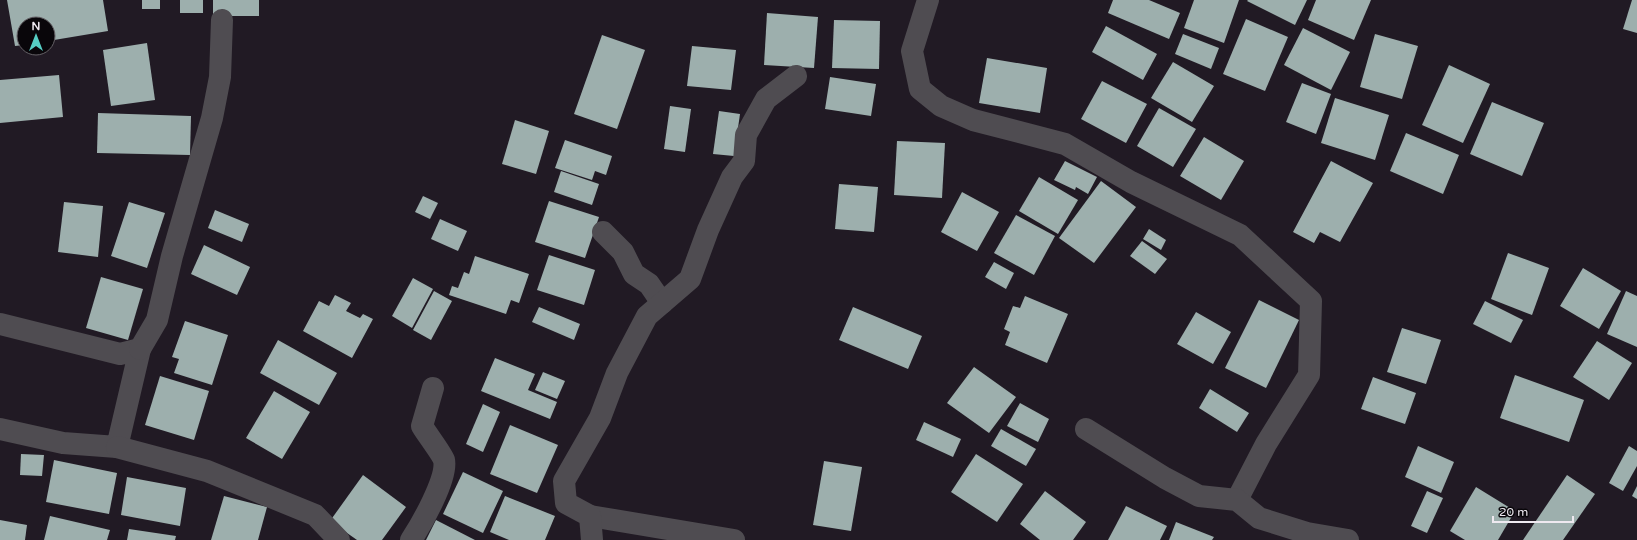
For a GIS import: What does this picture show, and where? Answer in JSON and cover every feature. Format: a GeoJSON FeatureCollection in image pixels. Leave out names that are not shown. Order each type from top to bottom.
{"type":"FeatureCollection","features":[{"type":"Feature","properties":{"kind":"street"},"geometry":{"type":"LineString","coordinates":[[928,0],[912,51],[920,89],[941,106],[973,120],[1065,144],[1131,182],[1240,235],[1311,301],[1309,375],[1266,444],[1237,500]]}},
{"type":"Feature","properties":{"kind":"street"},"geometry":{"type":"LineString","coordinates":[[118,447],[140,349],[157,320],[172,256],[212,118],[220,77],[222,20]]}},
{"type":"Feature","properties":{"kind":"street"},"geometry":{"type":"LineString","coordinates":[[734,540],[700,537],[590,516],[566,503],[564,481],[600,418],[617,374],[647,316],[690,279],[708,230],[732,177],[744,161],[746,135],[766,99],[796,76]]}},
{"type":"Feature","properties":{"kind":"street"},"geometry":{"type":"LineString","coordinates":[[603,232],[624,252],[634,274],[649,284],[662,303]]}},
{"type":"Feature","properties":{"kind":"street"},"geometry":{"type":"LineString","coordinates":[[0,324],[120,354],[140,349]]}},
{"type":"Feature","properties":{"kind":"street"},"geometry":{"type":"LineString","coordinates":[[411,540],[427,515],[442,477],[444,460],[422,426],[433,388]]}},
{"type":"Feature","properties":{"kind":"street"},"geometry":{"type":"LineString","coordinates":[[0,428],[63,443],[118,447],[207,471],[315,515],[339,540]]}},
{"type":"Feature","properties":{"kind":"street"},"geometry":{"type":"LineString","coordinates":[[1086,429],[1165,478],[1199,496],[1237,500],[1259,518],[1307,533],[1348,540]]}},
{"type":"Feature","properties":{"kind":"street"},"geometry":{"type":"LineString","coordinates":[[590,516],[592,540]]}},
{"type":"Feature","properties":{"kind":"building"},"geometry":{"type":"Polygon","coordinates":[[[7,0],[103,0],[108,31],[56,40],[56,16],[16,16],[15,46],[7,0]]]}},
{"type":"Feature","properties":{"kind":"building"},"geometry":{"type":"Polygon","coordinates":[[[142,0],[160,0],[160,9],[142,9],[142,0]]]}},
{"type":"Feature","properties":{"kind":"building"},"geometry":{"type":"Polygon","coordinates":[[[180,0],[203,0],[203,13],[180,13],[180,0]]]}},
{"type":"Feature","properties":{"kind":"building"},"geometry":{"type":"Polygon","coordinates":[[[213,0],[259,0],[259,16],[213,16],[213,0]]]}},
{"type":"Feature","properties":{"kind":"building"},"geometry":{"type":"Polygon","coordinates":[[[1113,0],[1149,0],[1180,13],[1169,39],[1108,13],[1113,0]]]}},
{"type":"Feature","properties":{"kind":"building"},"geometry":{"type":"Polygon","coordinates":[[[1194,0],[1239,0],[1224,43],[1184,28],[1194,0]]]}},
{"type":"Feature","properties":{"kind":"building"},"geometry":{"type":"Polygon","coordinates":[[[1307,0],[1295,25],[1247,1],[1307,0]]]}},
{"type":"Feature","properties":{"kind":"building"},"geometry":{"type":"Polygon","coordinates":[[[1316,0],[1371,0],[1354,40],[1308,20],[1316,0]]]}},
{"type":"Feature","properties":{"kind":"building"},"geometry":{"type":"Polygon","coordinates":[[[1632,0],[1637,0],[1637,33],[1623,29],[1632,0]]]}},
{"type":"Feature","properties":{"kind":"building"},"geometry":{"type":"Polygon","coordinates":[[[767,13],[818,17],[814,68],[764,65],[767,13]]]}},
{"type":"Feature","properties":{"kind":"building"},"geometry":{"type":"Polygon","coordinates":[[[1246,19],[1288,37],[1265,91],[1223,74],[1246,19]]]}},
{"type":"Feature","properties":{"kind":"building"},"geometry":{"type":"Polygon","coordinates":[[[834,20],[880,21],[879,69],[832,68],[834,20]]]}},
{"type":"Feature","properties":{"kind":"building"},"geometry":{"type":"Polygon","coordinates":[[[1106,26],[1157,54],[1143,80],[1092,52],[1106,26]]]}},
{"type":"Feature","properties":{"kind":"building"},"geometry":{"type":"Polygon","coordinates":[[[1303,28],[1350,52],[1331,90],[1284,65],[1303,28]]]}},
{"type":"Feature","properties":{"kind":"building"},"geometry":{"type":"Polygon","coordinates":[[[1183,34],[1219,48],[1211,69],[1175,54],[1183,34]]]}},
{"type":"Feature","properties":{"kind":"building"},"geometry":{"type":"Polygon","coordinates":[[[1375,34],[1418,46],[1402,99],[1360,87],[1375,34]]]}},
{"type":"Feature","properties":{"kind":"building"},"geometry":{"type":"Polygon","coordinates":[[[602,35],[645,50],[617,129],[574,114],[602,35]]]}},
{"type":"Feature","properties":{"kind":"building"},"geometry":{"type":"Polygon","coordinates":[[[147,43],[155,100],[111,106],[103,50],[147,43]]]}},
{"type":"Feature","properties":{"kind":"building"},"geometry":{"type":"Polygon","coordinates":[[[692,46],[736,50],[731,90],[687,86],[692,46]]]}},
{"type":"Feature","properties":{"kind":"building"},"geometry":{"type":"Polygon","coordinates":[[[987,58],[1047,68],[1040,113],[979,103],[987,58]]]}},
{"type":"Feature","properties":{"kind":"building"},"geometry":{"type":"Polygon","coordinates":[[[1173,62],[1214,86],[1192,122],[1151,98],[1173,62]]]}},
{"type":"Feature","properties":{"kind":"building"},"geometry":{"type":"Polygon","coordinates":[[[1449,65],[1490,84],[1463,143],[1422,125],[1449,65]]]}},
{"type":"Feature","properties":{"kind":"building"},"geometry":{"type":"Polygon","coordinates":[[[59,75],[63,117],[0,123],[0,80],[59,75]]]}},
{"type":"Feature","properties":{"kind":"building"},"geometry":{"type":"Polygon","coordinates":[[[830,77],[876,84],[871,116],[825,109],[830,77]]]}},
{"type":"Feature","properties":{"kind":"building"},"geometry":{"type":"Polygon","coordinates":[[[1102,81],[1147,104],[1126,143],[1081,119],[1102,81]]]}},
{"type":"Feature","properties":{"kind":"building"},"geometry":{"type":"Polygon","coordinates":[[[1302,83],[1331,94],[1316,134],[1286,122],[1302,83]]]}},
{"type":"Feature","properties":{"kind":"building"},"geometry":{"type":"Polygon","coordinates":[[[1335,98],[1389,115],[1375,160],[1321,143],[1335,98]]]}},
{"type":"Feature","properties":{"kind":"building"},"geometry":{"type":"Polygon","coordinates":[[[1492,102],[1544,123],[1522,176],[1470,154],[1492,102]]]}},
{"type":"Feature","properties":{"kind":"building"},"geometry":{"type":"Polygon","coordinates":[[[670,106],[691,109],[685,152],[664,149],[670,106]]]}},
{"type":"Feature","properties":{"kind":"building"},"geometry":{"type":"Polygon","coordinates":[[[1159,108],[1196,129],[1173,167],[1137,146],[1159,108]]]}},
{"type":"Feature","properties":{"kind":"building"},"geometry":{"type":"Polygon","coordinates":[[[719,111],[740,114],[734,156],[713,154],[719,111]]]}},
{"type":"Feature","properties":{"kind":"building"},"geometry":{"type":"Polygon","coordinates":[[[98,113],[191,116],[190,155],[97,153],[98,113]]]}},
{"type":"Feature","properties":{"kind":"building"},"geometry":{"type":"Polygon","coordinates":[[[515,120],[549,131],[536,174],[502,164],[515,120]]]}},
{"type":"Feature","properties":{"kind":"building"},"geometry":{"type":"Polygon","coordinates":[[[1406,133],[1459,155],[1443,194],[1390,171],[1406,133]]]}},
{"type":"Feature","properties":{"kind":"building"},"geometry":{"type":"Polygon","coordinates":[[[1204,137],[1244,161],[1221,200],[1180,176],[1204,137]]]}},
{"type":"Feature","properties":{"kind":"building"},"geometry":{"type":"Polygon","coordinates":[[[565,140],[612,156],[606,175],[595,171],[592,180],[555,168],[565,140]]]}},
{"type":"Feature","properties":{"kind":"building"},"geometry":{"type":"Polygon","coordinates":[[[897,141],[945,143],[942,198],[894,195],[897,141]]]}},
{"type":"Feature","properties":{"kind":"building"},"geometry":{"type":"Polygon","coordinates":[[[1065,161],[1097,177],[1088,194],[1076,187],[1075,190],[1054,180],[1065,161]]]}},
{"type":"Feature","properties":{"kind":"building"},"geometry":{"type":"Polygon","coordinates":[[[1331,161],[1373,183],[1340,242],[1320,232],[1314,243],[1293,232],[1331,161]]]}},
{"type":"Feature","properties":{"kind":"building"},"geometry":{"type":"Polygon","coordinates":[[[561,171],[599,184],[592,205],[554,192],[561,171]]]}},
{"type":"Feature","properties":{"kind":"building"},"geometry":{"type":"Polygon","coordinates":[[[1039,177],[1078,200],[1058,234],[1019,211],[1039,177]]]}},
{"type":"Feature","properties":{"kind":"building"},"geometry":{"type":"Polygon","coordinates":[[[1101,181],[1136,207],[1094,263],[1059,238],[1101,181]]]}},
{"type":"Feature","properties":{"kind":"building"},"geometry":{"type":"Polygon","coordinates":[[[839,184],[878,187],[874,232],[835,229],[839,184]]]}},
{"type":"Feature","properties":{"kind":"building"},"geometry":{"type":"Polygon","coordinates":[[[962,192],[999,212],[977,251],[941,232],[962,192]]]}},
{"type":"Feature","properties":{"kind":"building"},"geometry":{"type":"Polygon","coordinates":[[[423,196],[438,203],[430,219],[415,212],[423,196]]]}},
{"type":"Feature","properties":{"kind":"building"},"geometry":{"type":"Polygon","coordinates":[[[549,201],[599,217],[585,258],[535,242],[549,201]]]}},
{"type":"Feature","properties":{"kind":"building"},"geometry":{"type":"Polygon","coordinates":[[[64,202],[103,206],[98,257],[58,252],[64,202]]]}},
{"type":"Feature","properties":{"kind":"building"},"geometry":{"type":"Polygon","coordinates":[[[129,202],[165,213],[147,268],[111,256],[129,202]]]}},
{"type":"Feature","properties":{"kind":"building"},"geometry":{"type":"Polygon","coordinates":[[[215,210],[249,224],[242,242],[208,228],[215,210]]]}},
{"type":"Feature","properties":{"kind":"building"},"geometry":{"type":"Polygon","coordinates":[[[1016,215],[1055,236],[1034,275],[994,253],[1016,215]]]}},
{"type":"Feature","properties":{"kind":"building"},"geometry":{"type":"Polygon","coordinates":[[[440,219],[467,231],[458,251],[431,239],[440,219]]]}},
{"type":"Feature","properties":{"kind":"building"},"geometry":{"type":"Polygon","coordinates":[[[1149,229],[1166,240],[1161,250],[1143,239],[1149,229]]]}},
{"type":"Feature","properties":{"kind":"building"},"geometry":{"type":"Polygon","coordinates":[[[1142,241],[1167,259],[1155,274],[1130,256],[1142,241]]]}},
{"type":"Feature","properties":{"kind":"building"},"geometry":{"type":"Polygon","coordinates":[[[204,245],[250,267],[237,295],[191,274],[204,245]]]}},
{"type":"Feature","properties":{"kind":"building"},"geometry":{"type":"Polygon","coordinates":[[[1508,253],[1549,268],[1532,315],[1491,299],[1508,253]]]}},
{"type":"Feature","properties":{"kind":"building"},"geometry":{"type":"Polygon","coordinates":[[[549,255],[595,270],[584,305],[537,290],[549,255]]]}},
{"type":"Feature","properties":{"kind":"building"},"geometry":{"type":"Polygon","coordinates":[[[475,256],[529,274],[519,303],[511,300],[506,314],[449,295],[452,286],[458,288],[464,272],[469,274],[475,256]]]}},
{"type":"Feature","properties":{"kind":"building"},"geometry":{"type":"Polygon","coordinates":[[[994,262],[1014,273],[1006,289],[985,277],[994,262]]]}},
{"type":"Feature","properties":{"kind":"building"},"geometry":{"type":"Polygon","coordinates":[[[1583,268],[1621,291],[1599,329],[1560,306],[1583,268]]]}},
{"type":"Feature","properties":{"kind":"building"},"geometry":{"type":"Polygon","coordinates":[[[101,277],[143,289],[128,340],[86,328],[101,277]]]}},
{"type":"Feature","properties":{"kind":"building"},"geometry":{"type":"Polygon","coordinates":[[[413,278],[433,289],[412,328],[392,316],[413,278]]]}},
{"type":"Feature","properties":{"kind":"building"},"geometry":{"type":"Polygon","coordinates":[[[434,291],[452,301],[431,340],[413,330],[434,291]]]}},
{"type":"Feature","properties":{"kind":"building"},"geometry":{"type":"Polygon","coordinates":[[[1626,291],[1637,296],[1637,347],[1607,334],[1626,291]]]}},
{"type":"Feature","properties":{"kind":"building"},"geometry":{"type":"Polygon","coordinates":[[[335,295],[351,303],[346,311],[360,318],[363,314],[373,319],[352,358],[303,331],[319,301],[329,306],[335,295]]]}},
{"type":"Feature","properties":{"kind":"building"},"geometry":{"type":"Polygon","coordinates":[[[1025,296],[1068,314],[1047,363],[1005,345],[1010,332],[1004,329],[1013,306],[1020,308],[1025,296]]]}},
{"type":"Feature","properties":{"kind":"building"},"geometry":{"type":"Polygon","coordinates":[[[1259,300],[1299,320],[1266,388],[1225,368],[1259,300]]]}},
{"type":"Feature","properties":{"kind":"building"},"geometry":{"type":"Polygon","coordinates":[[[1485,301],[1523,320],[1511,343],[1473,324],[1485,301]]]}},
{"type":"Feature","properties":{"kind":"building"},"geometry":{"type":"Polygon","coordinates":[[[539,307],[580,324],[574,340],[532,322],[539,307]]]}},
{"type":"Feature","properties":{"kind":"building"},"geometry":{"type":"Polygon","coordinates":[[[853,307],[922,336],[908,369],[839,340],[853,307]]]}},
{"type":"Feature","properties":{"kind":"building"},"geometry":{"type":"Polygon","coordinates":[[[1196,312],[1231,332],[1213,364],[1177,344],[1196,312]]]}},
{"type":"Feature","properties":{"kind":"building"},"geometry":{"type":"Polygon","coordinates":[[[185,321],[228,335],[212,385],[174,373],[179,359],[172,357],[185,321]]]}},
{"type":"Feature","properties":{"kind":"building"},"geometry":{"type":"Polygon","coordinates":[[[1402,328],[1441,340],[1426,384],[1387,372],[1402,328]]]}},
{"type":"Feature","properties":{"kind":"building"},"geometry":{"type":"Polygon","coordinates":[[[278,340],[337,373],[319,405],[260,373],[278,340]]]}},
{"type":"Feature","properties":{"kind":"building"},"geometry":{"type":"Polygon","coordinates":[[[1597,341],[1632,363],[1609,400],[1573,377],[1597,341]]]}},
{"type":"Feature","properties":{"kind":"building"},"geometry":{"type":"Polygon","coordinates":[[[495,358],[535,374],[528,390],[557,402],[550,419],[481,391],[495,358]]]}},
{"type":"Feature","properties":{"kind":"building"},"geometry":{"type":"Polygon","coordinates":[[[974,367],[1016,397],[989,433],[947,403],[974,367]]]}},
{"type":"Feature","properties":{"kind":"building"},"geometry":{"type":"Polygon","coordinates":[[[543,372],[565,381],[557,399],[535,390],[543,372]]]}},
{"type":"Feature","properties":{"kind":"building"},"geometry":{"type":"Polygon","coordinates":[[[1515,375],[1584,400],[1569,442],[1500,418],[1515,375]]]}},
{"type":"Feature","properties":{"kind":"building"},"geometry":{"type":"Polygon","coordinates":[[[160,376],[209,391],[194,440],[145,425],[160,376]]]}},
{"type":"Feature","properties":{"kind":"building"},"geometry":{"type":"Polygon","coordinates":[[[1373,377],[1416,393],[1405,424],[1361,409],[1373,377]]]}},
{"type":"Feature","properties":{"kind":"building"},"geometry":{"type":"Polygon","coordinates":[[[1210,389],[1249,413],[1237,432],[1199,408],[1210,389]]]}},
{"type":"Feature","properties":{"kind":"building"},"geometry":{"type":"Polygon","coordinates":[[[274,391],[310,412],[282,459],[246,438],[274,391]]]}},
{"type":"Feature","properties":{"kind":"building"},"geometry":{"type":"Polygon","coordinates":[[[1020,403],[1049,419],[1038,442],[1007,426],[1020,403]]]}},
{"type":"Feature","properties":{"kind":"building"},"geometry":{"type":"Polygon","coordinates":[[[483,404],[500,412],[483,452],[466,444],[483,404]]]}},
{"type":"Feature","properties":{"kind":"building"},"geometry":{"type":"Polygon","coordinates":[[[924,422],[961,439],[953,457],[916,440],[924,422]]]}},
{"type":"Feature","properties":{"kind":"building"},"geometry":{"type":"Polygon","coordinates":[[[510,425],[558,445],[537,493],[490,474],[510,425]]]}},
{"type":"Feature","properties":{"kind":"building"},"geometry":{"type":"Polygon","coordinates":[[[1001,429],[1036,449],[1026,466],[991,446],[1001,429]]]}},
{"type":"Feature","properties":{"kind":"building"},"geometry":{"type":"Polygon","coordinates":[[[1418,446],[1454,462],[1441,493],[1405,477],[1418,446]]]}},
{"type":"Feature","properties":{"kind":"building"},"geometry":{"type":"Polygon","coordinates":[[[1629,446],[1637,451],[1637,466],[1623,491],[1609,483],[1629,446]]]}},
{"type":"Feature","properties":{"kind":"building"},"geometry":{"type":"Polygon","coordinates":[[[21,454],[44,455],[42,476],[20,475],[21,454]]]}},
{"type":"Feature","properties":{"kind":"building"},"geometry":{"type":"Polygon","coordinates":[[[976,454],[1023,484],[997,522],[951,492],[976,454]]]}},
{"type":"Feature","properties":{"kind":"building"},"geometry":{"type":"Polygon","coordinates":[[[54,460],[117,473],[109,514],[46,502],[54,460]]]}},
{"type":"Feature","properties":{"kind":"building"},"geometry":{"type":"Polygon","coordinates":[[[824,461],[862,467],[851,531],[813,525],[824,461]]]}},
{"type":"Feature","properties":{"kind":"building"},"geometry":{"type":"Polygon","coordinates":[[[463,472],[503,491],[483,533],[443,514],[463,472]]]}},
{"type":"Feature","properties":{"kind":"building"},"geometry":{"type":"Polygon","coordinates":[[[363,475],[406,507],[382,540],[357,540],[330,521],[363,475]]]}},
{"type":"Feature","properties":{"kind":"building"},"geometry":{"type":"Polygon","coordinates":[[[1567,475],[1595,494],[1563,540],[1523,540],[1567,475]]]}},
{"type":"Feature","properties":{"kind":"building"},"geometry":{"type":"Polygon","coordinates":[[[127,477],[186,488],[180,526],[121,515],[127,477]]]}},
{"type":"Feature","properties":{"kind":"building"},"geometry":{"type":"Polygon","coordinates":[[[1637,486],[1637,499],[1632,496],[1637,486]]]}},
{"type":"Feature","properties":{"kind":"building"},"geometry":{"type":"Polygon","coordinates":[[[1476,487],[1515,511],[1498,540],[1465,540],[1450,531],[1476,487]]]}},
{"type":"Feature","properties":{"kind":"building"},"geometry":{"type":"Polygon","coordinates":[[[1045,491],[1086,522],[1073,540],[1040,540],[1020,524],[1045,491]]]}},
{"type":"Feature","properties":{"kind":"building"},"geometry":{"type":"Polygon","coordinates":[[[1427,491],[1443,498],[1427,533],[1411,526],[1427,491]]]}},
{"type":"Feature","properties":{"kind":"building"},"geometry":{"type":"Polygon","coordinates":[[[224,496],[267,507],[258,540],[211,540],[224,496]]]}},
{"type":"Feature","properties":{"kind":"building"},"geometry":{"type":"Polygon","coordinates":[[[505,496],[555,516],[545,540],[509,540],[490,532],[505,496]]]}},
{"type":"Feature","properties":{"kind":"building"},"geometry":{"type":"Polygon","coordinates":[[[1126,506],[1167,526],[1160,540],[1108,540],[1126,506]]]}},
{"type":"Feature","properties":{"kind":"building"},"geometry":{"type":"Polygon","coordinates":[[[50,516],[110,530],[107,540],[44,540],[50,516]]]}},
{"type":"Feature","properties":{"kind":"building"},"geometry":{"type":"Polygon","coordinates":[[[0,520],[27,525],[25,540],[0,540],[0,520]]]}},
{"type":"Feature","properties":{"kind":"building"},"geometry":{"type":"Polygon","coordinates":[[[436,520],[475,540],[426,540],[436,520]]]}},
{"type":"Feature","properties":{"kind":"building"},"geometry":{"type":"Polygon","coordinates":[[[1176,522],[1214,537],[1212,540],[1169,540],[1176,522]]]}},
{"type":"Feature","properties":{"kind":"building"},"geometry":{"type":"Polygon","coordinates":[[[129,529],[176,536],[175,540],[127,540],[129,529]]]}}]}
